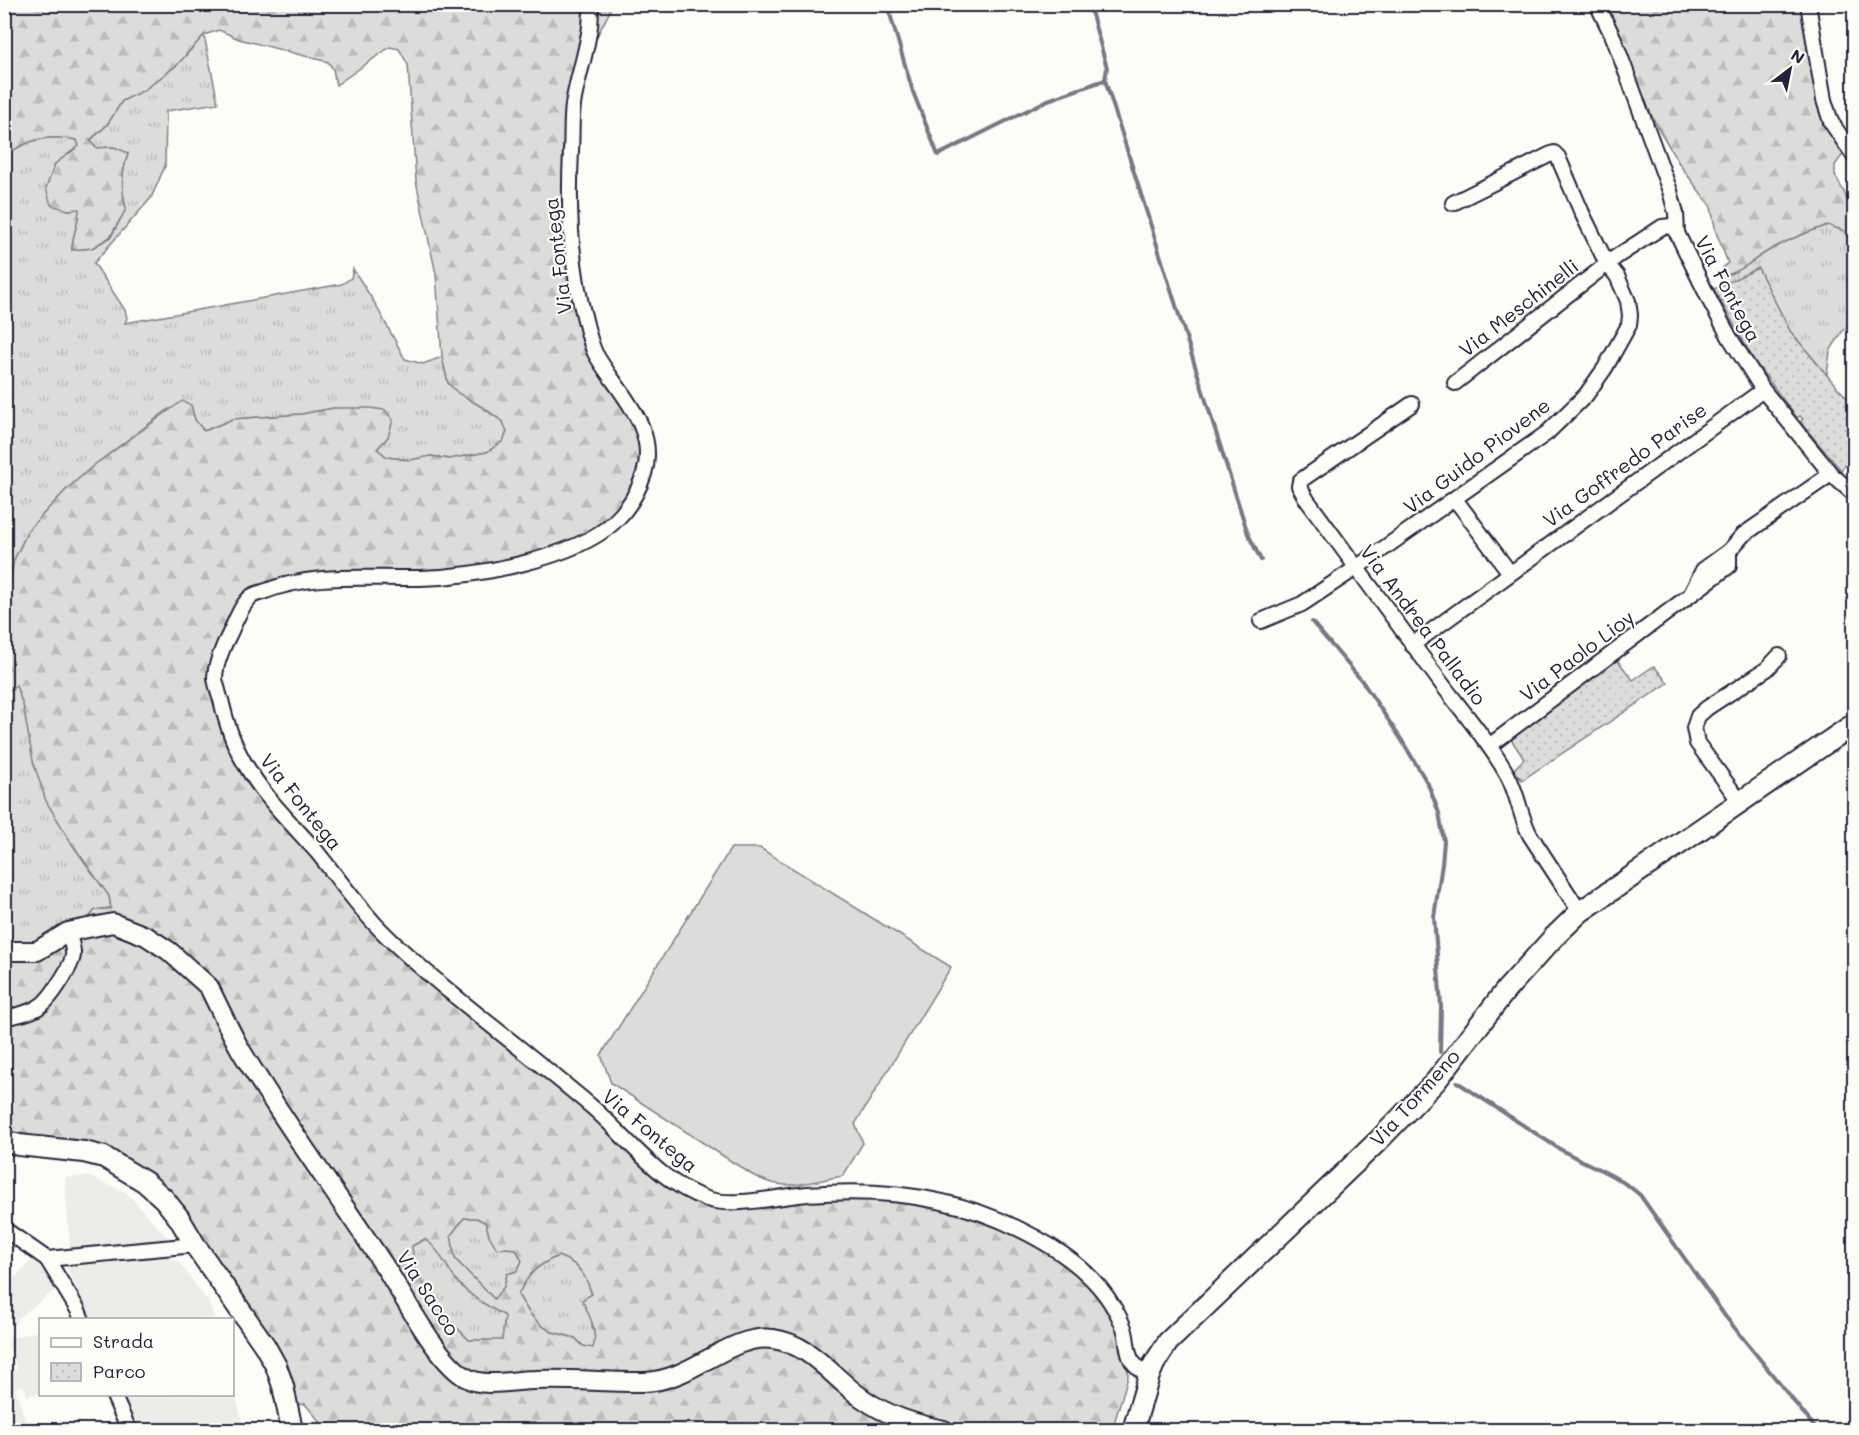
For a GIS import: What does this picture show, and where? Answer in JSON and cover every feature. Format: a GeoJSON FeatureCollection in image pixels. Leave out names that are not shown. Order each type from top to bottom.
{"type":"FeatureCollection","features":[{"type":"Feature","properties":{"kind":"main road","name":"Via Tormeno"},"geometry":{"type":"LineString","coordinates":[[1133,1431],[1149,1376],[1168,1342],[1378,1141],[1436,1081],[1506,990],[1580,912],[1854,724]]}},
{"type":"Feature","properties":{"kind":"main road"},"geometry":{"type":"LineString","coordinates":[[4,1141],[105,1157],[145,1182],[164,1199],[265,1346],[276,1366],[283,1386],[292,1431]]}},
{"type":"Feature","properties":{"kind":"street","name":"Via Fontega"},"geometry":{"type":"LineString","coordinates":[[591,4],[590,33],[573,106],[570,222],[579,297],[591,346],[634,411],[644,431],[648,448],[646,470],[633,500],[613,524],[595,536],[576,547],[532,561],[470,575],[426,578],[312,579],[288,583],[251,597],[238,615],[223,647],[215,679],[227,726],[245,764],[271,801],[317,853],[374,924],[417,964],[594,1109],[648,1161],[680,1187],[708,1200],[734,1202],[856,1191],[891,1192],[925,1197],[987,1215],[1019,1228],[1051,1247],[1074,1261],[1093,1278],[1112,1304],[1123,1325],[1128,1352],[1134,1364],[1149,1376]]}},
{"type":"Feature","properties":{"kind":"street","name":"Via Fontega"},"geometry":{"type":"LineString","coordinates":[[1597,4],[1614,39],[1670,191],[1676,213],[1677,233],[1711,303],[1763,390],[1831,474],[1854,494]]}},
{"type":"Feature","properties":{"kind":"street"},"geometry":{"type":"LineString","coordinates":[[1808,4],[1824,100],[1832,122],[1854,156]]}},
{"type":"Feature","properties":{"kind":"street","name":"Via Meschinelli"},"geometry":{"type":"LineString","coordinates":[[1453,203],[1554,153],[1558,157],[1607,264]]}},
{"type":"Feature","properties":{"kind":"street","name":"Via Meschinelli"},"geometry":{"type":"LineString","coordinates":[[1455,383],[1607,264],[1662,227],[1671,226],[1677,233]]}},
{"type":"Feature","properties":{"kind":"street","name":"Via Guido Piovene"},"geometry":{"type":"LineString","coordinates":[[1261,621],[1302,604],[1356,568],[1547,433],[1586,395],[1605,368],[1629,325],[1628,301],[1617,276],[1607,264]]}},
{"type":"Feature","properties":{"kind":"street","name":"Via Goffredo Parise"},"geometry":{"type":"LineString","coordinates":[[1413,645],[1763,390]]}},
{"type":"Feature","properties":{"kind":"street","name":"Via Andrea Palladio"},"geometry":{"type":"LineString","coordinates":[[1412,404],[1300,481],[1299,486],[1356,568],[1489,746],[1515,791],[1524,824],[1530,835],[1580,912]]}},
{"type":"Feature","properties":{"kind":"street","name":"Via Paolo Lioy"},"geometry":{"type":"LineString","coordinates":[[1489,746],[1689,597],[1703,570],[1730,550],[1743,535],[1831,474]]}},
{"type":"Feature","properties":{"kind":"street"},"geometry":{"type":"LineString","coordinates":[[1455,499],[1510,573]]}},
{"type":"Feature","properties":{"kind":"street"},"geometry":{"type":"LineString","coordinates":[[1741,803],[1697,743],[1694,728],[1698,716],[1707,708],[1767,669],[1779,656]]}},
{"type":"Feature","properties":{"kind":"street","name":"Via Sacco"},"geometry":{"type":"LineString","coordinates":[[4,949],[37,951],[68,932],[113,923],[146,936],[169,951],[204,981],[239,1046],[287,1123],[441,1355],[467,1379],[479,1383],[535,1380],[648,1382],[690,1370],[754,1338],[772,1339],[791,1343],[822,1363],[855,1393],[877,1408],[900,1419],[944,1431]]}},
{"type":"Feature","properties":{"kind":"street"},"geometry":{"type":"LineString","coordinates":[[4,1016],[10,1017],[40,1007],[52,993],[74,954],[68,932]]}},
{"type":"Feature","properties":{"kind":"street"},"geometry":{"type":"LineString","coordinates":[[4,1228],[47,1259],[81,1318]]}},
{"type":"Feature","properties":{"kind":"street"},"geometry":{"type":"LineString","coordinates":[[47,1259],[195,1245]]}},
{"type":"Feature","properties":{"kind":"street"},"geometry":{"type":"LineString","coordinates":[[113,1396],[129,1431]]}},
{"type":"Feature","properties":{"kind":"shaded area"},"geometry":{"type":"Polygon","coordinates":[[[87,1176],[126,1192],[172,1243],[162,1249],[181,1265],[209,1303],[215,1318],[91,1318],[65,1265],[58,1256],[70,1252],[65,1177],[87,1176]]]}},
{"type":"Feature","properties":{"kind":"shaded area"},"geometry":{"type":"Polygon","coordinates":[[[33,1259],[48,1275],[56,1289],[17,1319],[18,1321],[11,1327],[10,1325],[5,1329],[5,1287],[33,1259]]]}},
{"type":"Feature","properties":{"kind":"shaded area"},"geometry":{"type":"Polygon","coordinates":[[[39,1331],[39,1393],[27,1396],[23,1385],[15,1388],[26,1422],[5,1429],[5,1375],[17,1370],[6,1339],[39,1331]]]}},
{"type":"Feature","properties":{"kind":"shaded area"},"geometry":{"type":"Polygon","coordinates":[[[234,1389],[244,1430],[136,1430],[121,1396],[234,1396],[234,1389]]]}},
{"type":"Feature","properties":{"kind":"green space"},"geometry":{"type":"Polygon","coordinates":[[[1609,4],[1801,5],[1813,84],[1823,119],[1844,153],[1835,165],[1835,175],[1845,194],[1854,220],[1854,250],[1844,231],[1828,225],[1782,243],[1742,269],[1723,276],[1723,267],[1728,263],[1716,232],[1711,207],[1680,165],[1657,126],[1641,94],[1609,11],[1609,4]]]}},
{"type":"Feature","properties":{"kind":"green space"},"geometry":{"type":"Polygon","coordinates":[[[5,5],[610,5],[610,11],[582,65],[569,179],[591,346],[648,448],[633,500],[595,536],[470,575],[347,577],[251,597],[215,679],[245,764],[374,924],[692,1192],[756,1199],[925,1197],[1051,1247],[1112,1304],[1128,1351],[1128,1377],[1112,1430],[327,1430],[305,1404],[293,1405],[228,1281],[192,1220],[161,1181],[98,1147],[5,1131],[5,949],[13,951],[85,923],[95,910],[111,908],[109,896],[72,844],[46,801],[33,761],[23,705],[16,685],[5,695],[8,596],[14,560],[29,529],[67,489],[93,466],[182,401],[191,405],[195,420],[204,431],[233,419],[302,414],[334,408],[385,410],[393,420],[388,437],[377,449],[387,457],[410,460],[431,456],[449,459],[487,452],[503,441],[507,432],[503,422],[458,393],[448,383],[442,357],[436,274],[416,181],[408,65],[399,49],[390,47],[336,85],[333,69],[328,62],[239,39],[219,30],[204,35],[177,65],[144,90],[122,101],[107,125],[90,140],[96,148],[114,147],[128,153],[122,181],[126,209],[110,237],[92,248],[72,250],[79,209],[68,210],[51,205],[46,188],[55,164],[79,146],[77,140],[39,139],[5,155],[5,5]],[[464,1218],[451,1235],[455,1259],[494,1299],[504,1287],[507,1274],[517,1271],[522,1261],[516,1249],[497,1249],[489,1235],[486,1223],[477,1218],[464,1218]],[[425,1239],[412,1246],[415,1271],[447,1318],[469,1340],[502,1340],[505,1316],[461,1286],[438,1253],[425,1239]],[[558,1256],[534,1271],[518,1295],[530,1314],[542,1326],[552,1332],[575,1338],[583,1346],[593,1348],[594,1330],[582,1300],[592,1294],[586,1280],[571,1262],[558,1256]]]}},
{"type":"Feature","properties":{"kind":"green space"},"geometry":{"type":"Polygon","coordinates":[[[204,35],[218,103],[166,111],[165,166],[151,198],[94,263],[125,310],[127,318],[125,323],[342,284],[351,278],[353,269],[405,359],[423,364],[442,357],[448,383],[503,422],[507,432],[503,441],[487,452],[449,459],[431,456],[410,460],[387,457],[377,449],[388,437],[334,408],[302,414],[233,419],[204,431],[195,420],[191,406],[169,409],[93,466],[67,489],[29,529],[14,560],[8,597],[5,676],[5,155],[39,139],[77,140],[79,146],[55,164],[68,210],[79,209],[72,250],[92,248],[111,237],[126,209],[122,181],[128,154],[114,147],[96,148],[90,141],[107,125],[122,101],[144,90],[177,65],[204,35]]]}},
{"type":"Feature","properties":{"kind":"green space"},"geometry":{"type":"Polygon","coordinates":[[[1828,225],[1844,231],[1854,250],[1854,294],[1851,322],[1830,351],[1827,375],[1790,331],[1758,268],[1722,286],[1723,276],[1742,269],[1782,243],[1828,225]]]}},
{"type":"Feature","properties":{"kind":"green space"},"geometry":{"type":"Polygon","coordinates":[[[1758,268],[1790,331],[1854,405],[1854,456],[1841,470],[1800,422],[1803,419],[1800,416],[1797,418],[1755,362],[1714,289],[1758,268]]]}},
{"type":"Feature","properties":{"kind":"green space"},"geometry":{"type":"Polygon","coordinates":[[[1614,656],[1633,680],[1654,666],[1668,683],[1522,780],[1513,770],[1524,759],[1507,733],[1614,656]]]}},
{"type":"Feature","properties":{"kind":"green space"},"geometry":{"type":"Polygon","coordinates":[[[16,684],[72,844],[109,896],[111,908],[95,910],[85,923],[59,946],[5,949],[4,881],[7,876],[4,867],[4,695],[16,684]]]}},
{"type":"Feature","properties":{"kind":"green space"},"geometry":{"type":"Polygon","coordinates":[[[731,848],[760,848],[951,967],[855,1124],[863,1143],[843,1176],[785,1185],[771,1183],[754,1176],[611,1083],[601,1055],[731,848]]]}},
{"type":"Feature","properties":{"kind":"green space"},"geometry":{"type":"Polygon","coordinates":[[[464,1218],[477,1218],[486,1223],[489,1235],[506,1248],[516,1249],[522,1261],[517,1271],[507,1274],[504,1287],[494,1299],[455,1259],[451,1235],[464,1218]]]}},
{"type":"Feature","properties":{"kind":"green space"},"geometry":{"type":"Polygon","coordinates":[[[426,1239],[439,1253],[461,1286],[505,1316],[502,1341],[469,1340],[447,1318],[415,1271],[411,1246],[426,1239]]]}},
{"type":"Feature","properties":{"kind":"green space"},"geometry":{"type":"Polygon","coordinates":[[[558,1256],[573,1262],[586,1278],[592,1295],[592,1327],[596,1338],[593,1349],[583,1346],[575,1338],[552,1332],[542,1326],[530,1314],[518,1295],[534,1271],[558,1256]]]}},
{"type":"Feature","properties":{"kind":"waterway"},"geometry":{"type":"LineString","coordinates":[[887,4],[913,92],[938,155],[1048,100],[1105,80],[1248,534],[1261,560]]}},
{"type":"Feature","properties":{"kind":"waterway"},"geometry":{"type":"LineString","coordinates":[[1089,4],[1107,68],[1105,80]]}},
{"type":"Feature","properties":{"kind":"waterway"},"geometry":{"type":"LineString","coordinates":[[1312,622],[1362,681],[1401,739],[1428,784],[1439,813],[1444,841],[1434,917],[1441,1006],[1440,1052]]}},
{"type":"Feature","properties":{"kind":"waterway"},"geometry":{"type":"LineString","coordinates":[[1457,1082],[1558,1148],[1610,1175],[1640,1195],[1725,1316],[1817,1430]]}}]}
